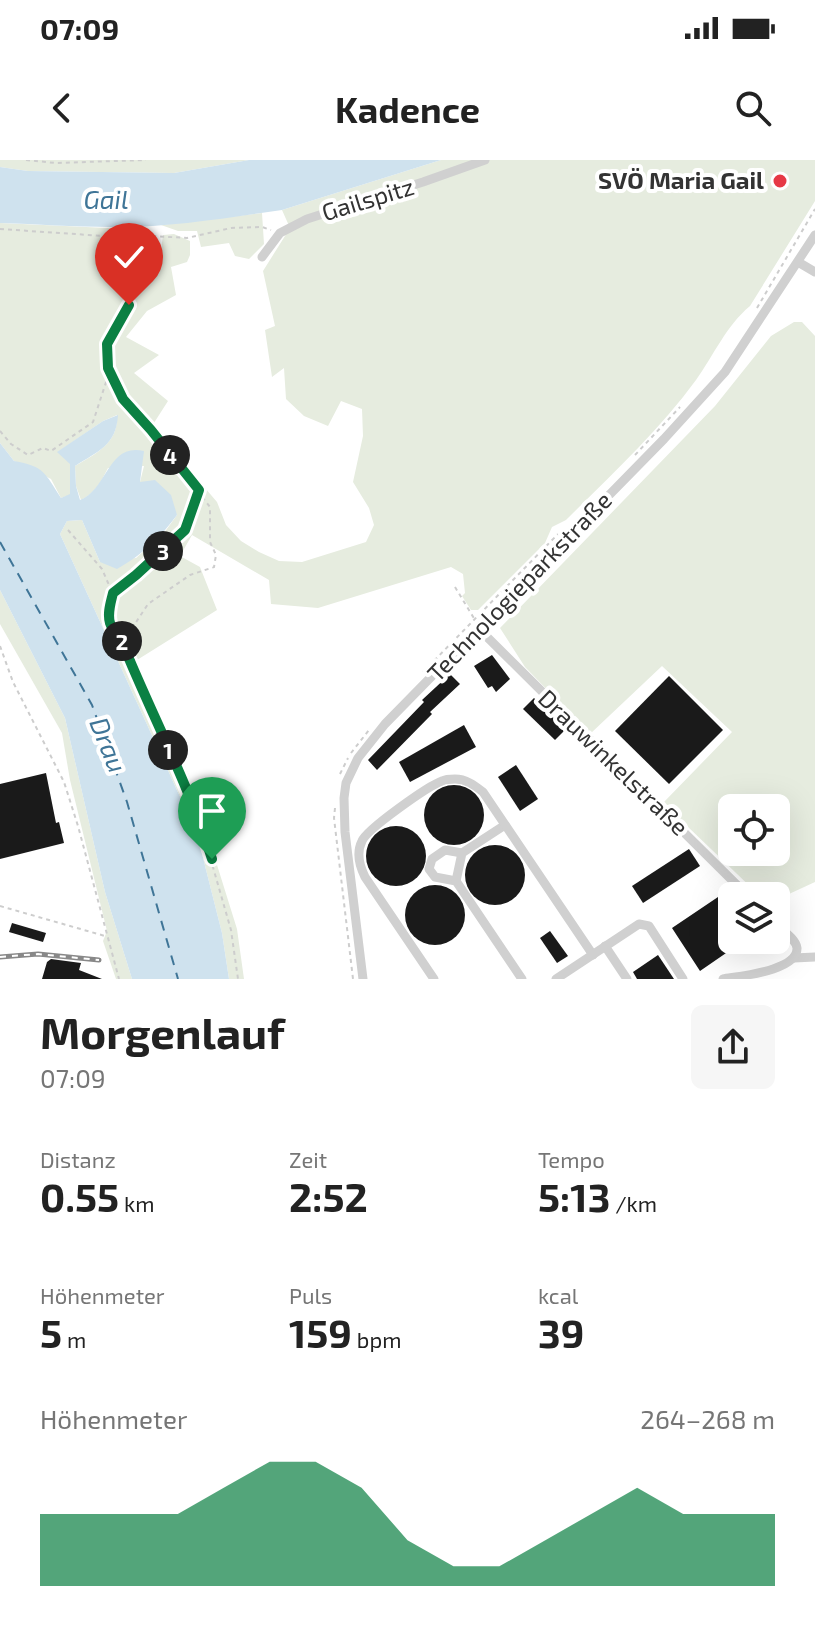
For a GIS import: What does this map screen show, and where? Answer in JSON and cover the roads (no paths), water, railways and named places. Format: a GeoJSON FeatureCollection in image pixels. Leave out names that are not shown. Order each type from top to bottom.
{"type":"FeatureCollection","features":[{"type":"Feature","properties":{"kind":"street","name":"Gailspitz"},"geometry":{"type":"LineString","coordinates":[[262,257],[280,233],[307,219],[485,160]]}},
{"type":"Feature","properties":{"kind":"street","name":"Technologieparkstraße"},"geometry":{"type":"LineString","coordinates":[[363,979],[345,832],[344,798],[346,783],[358,758],[369,742],[664,439],[725,372],[815,235]]}},
{"type":"Feature","properties":{"kind":"street"},"geometry":{"type":"LineString","coordinates":[[798,262],[815,272]]}},
{"type":"Feature","properties":{"kind":"street","name":"Drauwinkelstraße"},"geometry":{"type":"LineString","coordinates":[[479,629],[734,882]]}},
{"type":"Feature","properties":{"kind":"street"},"geometry":{"type":"LineString","coordinates":[[434,979],[360,866],[358,853],[369,829],[442,781],[457,779],[469,782],[483,792],[593,955]]}},
{"type":"Feature","properties":{"kind":"street"},"geometry":{"type":"LineString","coordinates":[[505,825],[462,853],[445,850],[432,859],[429,869],[435,877],[456,881],[522,979]]}},
{"type":"Feature","properties":{"kind":"street"},"geometry":{"type":"LineString","coordinates":[[456,881],[462,853]]}},
{"type":"Feature","properties":{"kind":"street"},"geometry":{"type":"LineString","coordinates":[[556,979],[639,924],[649,926],[683,979]]}},
{"type":"Feature","properties":{"kind":"street"},"geometry":{"type":"LineString","coordinates":[[790,938],[795,943],[794,958]]}},
{"type":"Feature","properties":{"kind":"street"},"geometry":{"type":"LineString","coordinates":[[605,946],[627,979]]}},
{"type":"Feature","properties":{"kind":"street"},"geometry":{"type":"LineString","coordinates":[[723,979],[786,965],[794,958],[815,957]]}},
{"type":"Feature","properties":{"kind":"water","name":"Gail"},"geometry":{"type":"Polygon","coordinates":[[[249,160],[441,160],[282,210],[240,216],[132,227],[0,223],[0,167],[28,171],[174,173],[249,160]]]}},
{"type":"Feature","properties":{"kind":"water","name":"Drau"},"geometry":{"type":"Polygon","coordinates":[[[118,415],[110,441],[75,466],[80,500],[89,495],[123,453],[144,451],[140,482],[155,480],[171,495],[177,515],[150,545],[117,569],[100,562],[82,520],[67,521],[60,534],[197,834],[222,933],[229,979],[132,979],[105,892],[65,718],[0,590],[0,443],[14,461],[32,465],[43,472],[61,498],[70,494],[70,464],[57,452],[103,421],[118,415]]]}},
{"type":"Feature","properties":{"kind":"railway"},"geometry":{"type":"LineString","coordinates":[[0,957],[38,954],[99,960]]}},
{"type":"Feature","properties":{"kind":"place","name":"SVÖ Maria Gail"},"geometry":{"type":"Point","coordinates":[780,181]}}]}
